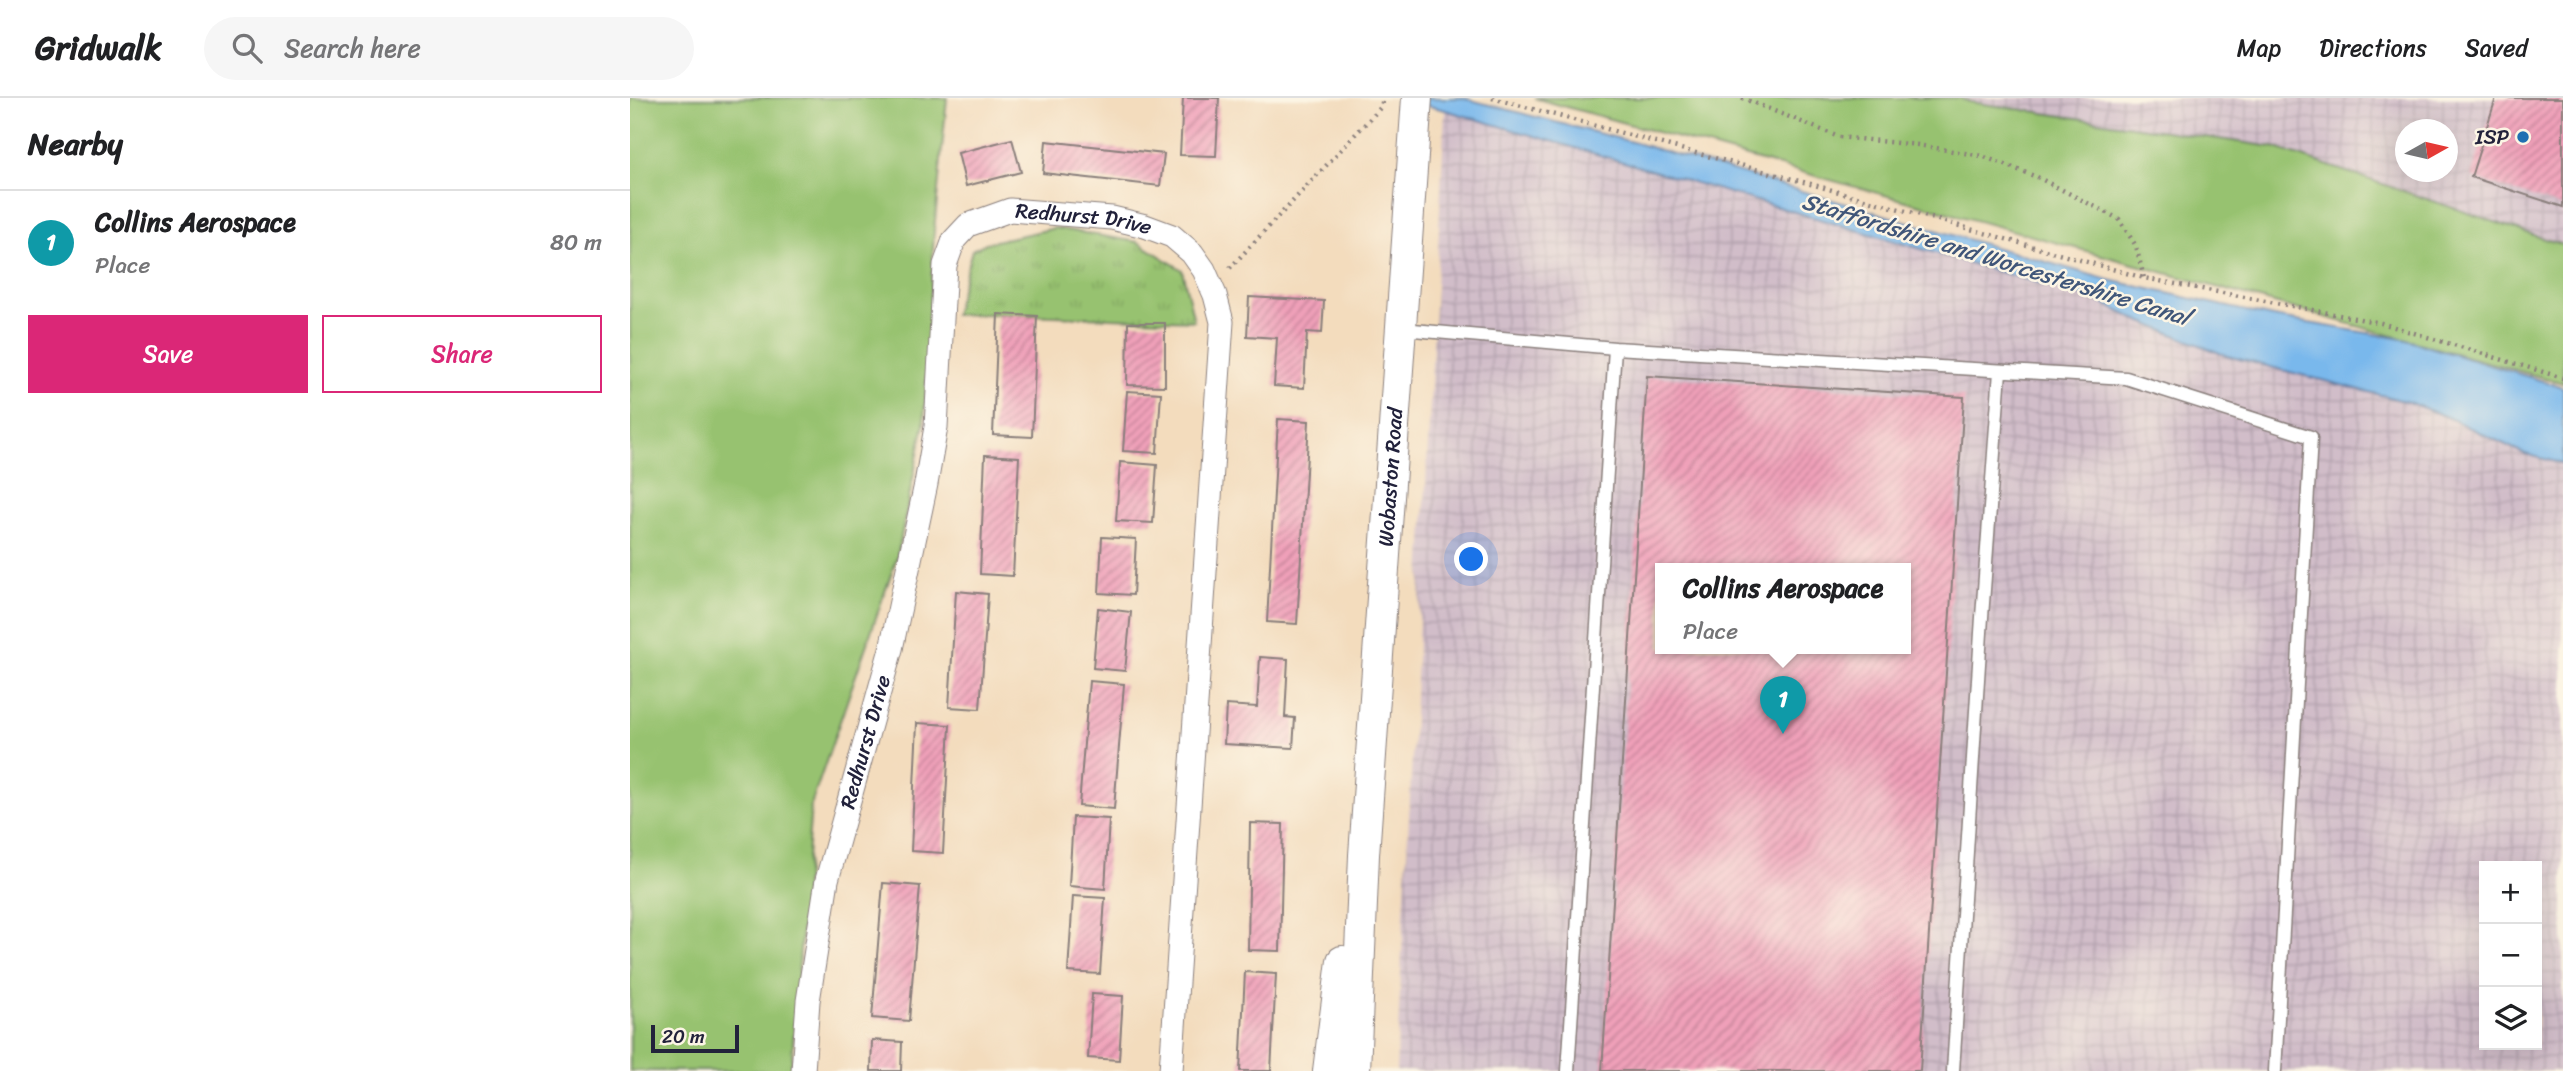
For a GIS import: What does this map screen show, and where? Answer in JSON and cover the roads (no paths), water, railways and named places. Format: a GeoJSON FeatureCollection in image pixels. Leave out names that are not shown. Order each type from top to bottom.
{"type":"FeatureCollection","features":[{"type":"Feature","properties":{"kind":"street","name":"Wobaston Road"},"geometry":{"type":"LineString","coordinates":[[1355,1071],[1364,855],[1417,98]]}},
{"type":"Feature","properties":{"kind":"street","name":"Redhurst Drive"},"geometry":{"type":"LineString","coordinates":[[803,1071],[808,1001],[827,880],[891,649],[926,484],[936,427],[945,265],[954,240],[968,225],[1010,210],[1112,218],[1172,236],[1192,253],[1209,281],[1222,322],[1171,1071]]}},
{"type":"Feature","properties":{"kind":"street","name":"Wobaston Road"},"geometry":{"type":"LineString","coordinates":[[1328,1071],[1348,918],[1364,855]]}},
{"type":"Feature","properties":{"kind":"lane"},"geometry":{"type":"LineString","coordinates":[[1402,329],[1615,348],[2126,378],[2311,437],[2275,1071]]}},
{"type":"Feature","properties":{"kind":"lane"},"geometry":{"type":"LineString","coordinates":[[1568,1071],[1615,348]]}},
{"type":"Feature","properties":{"kind":"lane"},"geometry":{"type":"LineString","coordinates":[[1953,1071],[2000,371]]}},
{"type":"Feature","properties":{"kind":"water","name":"Staffordshire and Worcestershire Canal"},"geometry":{"type":"Polygon","coordinates":[[[1396,98],[1463,98],[1636,143],[2105,279],[2273,317],[2403,339],[2563,387],[2563,464],[2525,454],[2447,417],[2408,402],[2227,356],[2135,319],[2096,300],[1396,98]]]}},
{"type":"Feature","properties":{"kind":"place","name":"ISP"},"geometry":{"type":"Point","coordinates":[2523,137]}},
{"type":"Feature","properties":{"kind":"place","name":"Collins Aerospace"},"geometry":{"type":"Point","coordinates":[1783,734]}}]}
